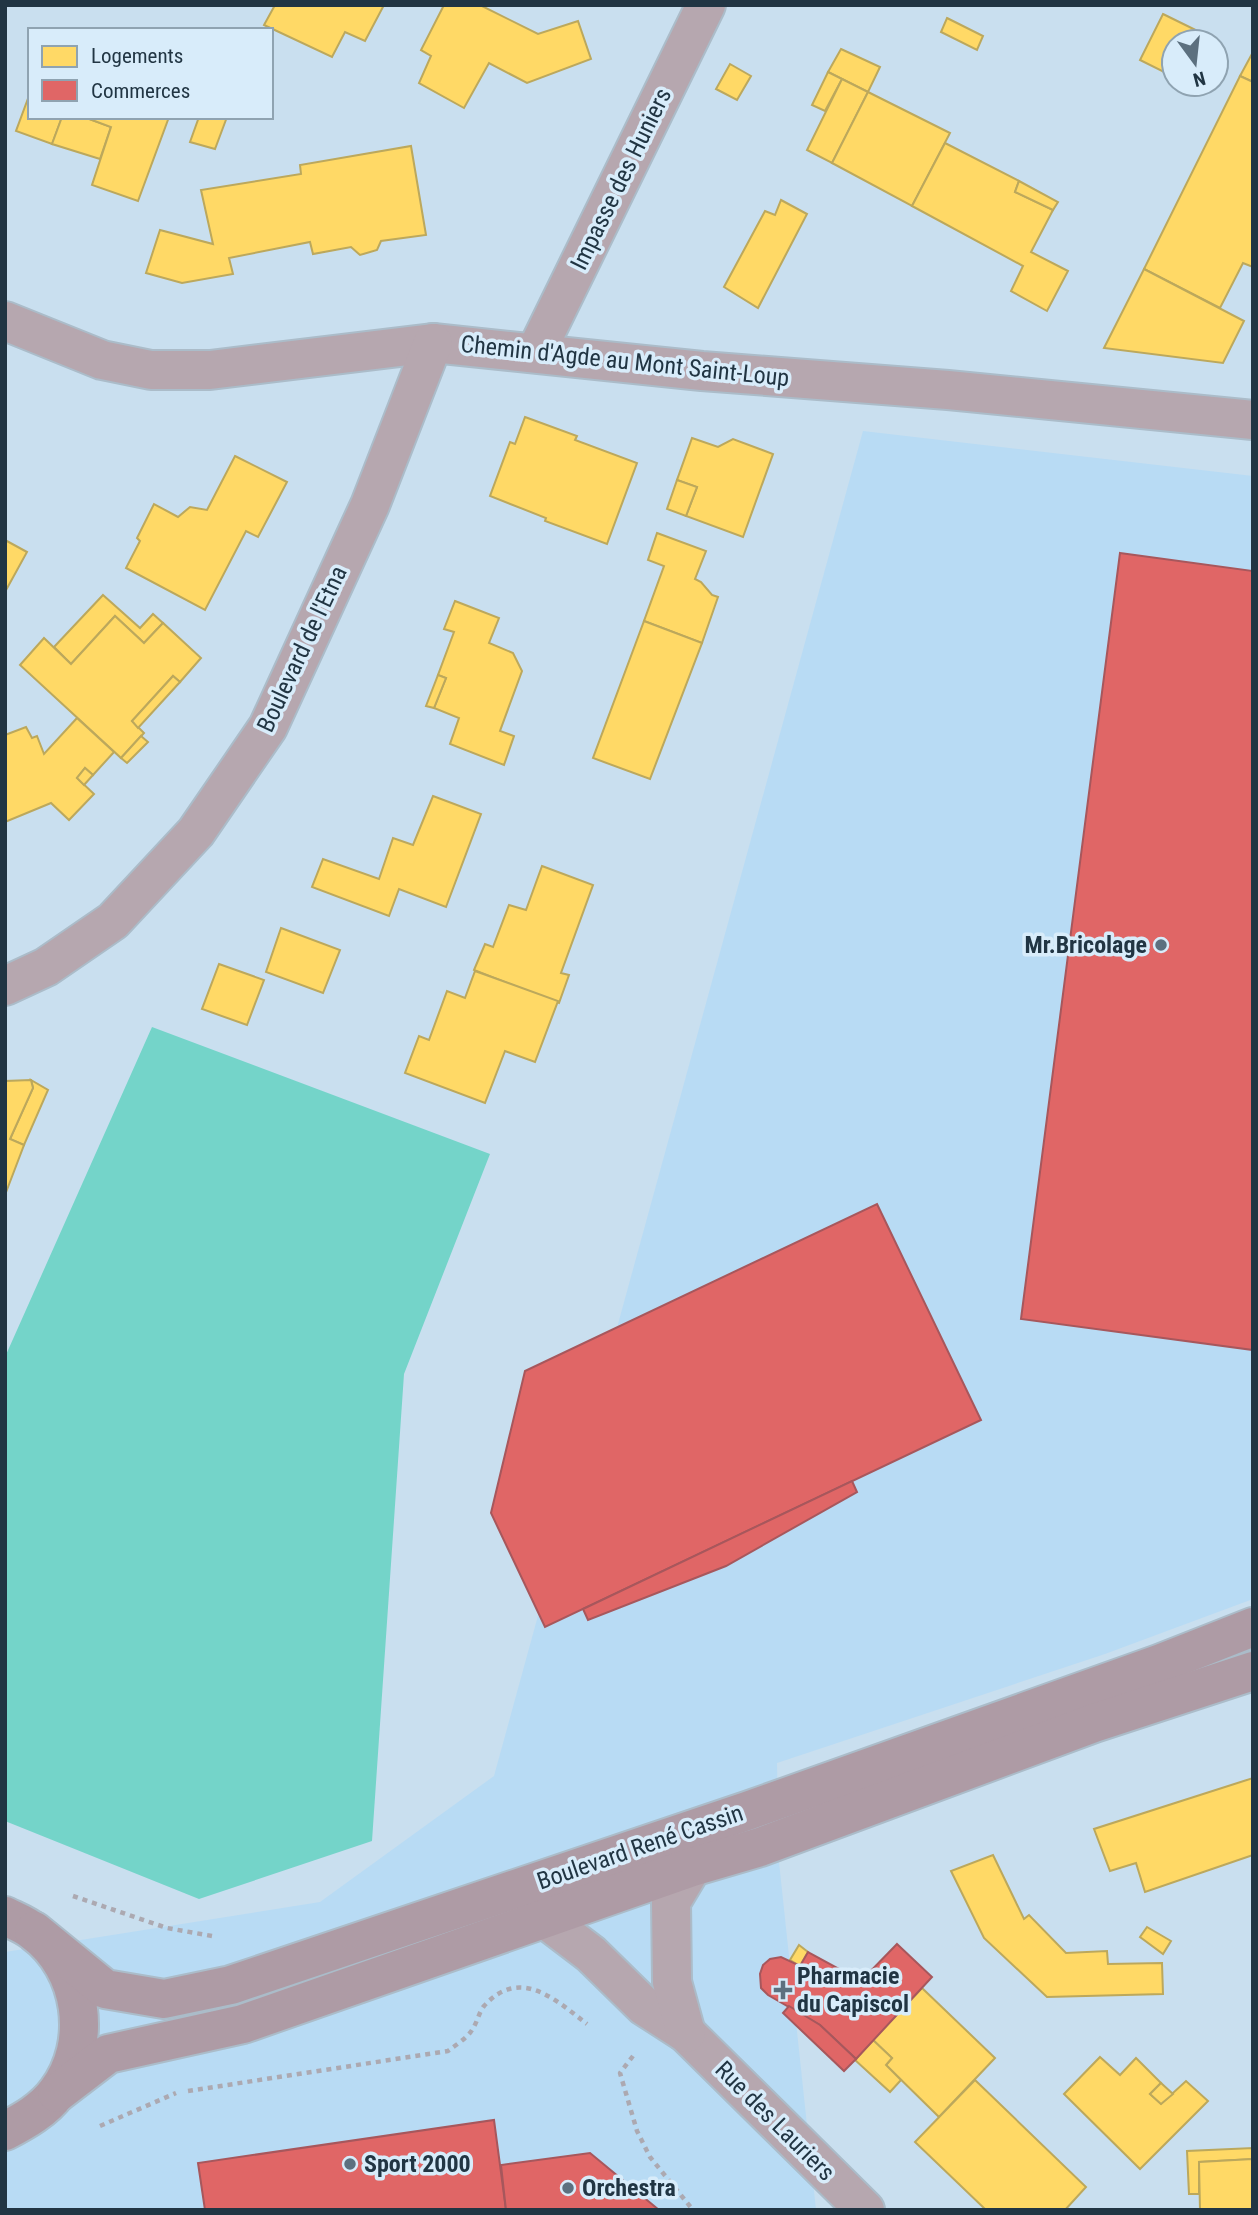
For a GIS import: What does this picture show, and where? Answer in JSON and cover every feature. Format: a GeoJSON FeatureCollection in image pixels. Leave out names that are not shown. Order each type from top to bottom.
{"type":"FeatureCollection","features":[{"type":"Feature","properties":{"kind":"street","name":"Impasse des Huniers"},"geometry":{"type":"LineString","coordinates":[[536,352],[706,5]]}},
{"type":"Feature","properties":{"kind":"street","name":"Chemin d'Agde au Mont Saint-Loup"},"geometry":{"type":"LineString","coordinates":[[5,321],[102,360],[151,370],[210,370],[433,342],[702,371],[948,390],[1253,420]]}},
{"type":"Feature","properties":{"kind":"street","name":"Boulevard de l'Etna"},"geometry":{"type":"LineString","coordinates":[[5,986],[46,967],[113,921],[196,832],[268,727],[370,505],[433,342]]}},
{"type":"Feature","properties":{"kind":"street","name":"Boulevard René Cassin"},"geometry":{"type":"LineString","coordinates":[[20,1924],[105,1989],[164,1999],[231,1985],[747,1811],[1159,1664],[1253,1627]]}},
{"type":"Feature","properties":{"kind":"street","name":"Boulevard René Cassin"},"geometry":{"type":"LineString","coordinates":[[57,2093],[108,2053],[243,2024],[692,1867],[761,1847],[1094,1723],[1253,1671]]}},
{"type":"Feature","properties":{"kind":"street","name":"Rue des Lauriers"},"geometry":{"type":"LineString","coordinates":[[686,2033],[672,1982],[671,1902],[692,1867]]}},
{"type":"Feature","properties":{"kind":"street","name":"Rue des Lauriers"},"geometry":{"type":"LineString","coordinates":[[545,1919],[591,1954],[644,2006],[686,2033],[864,2210]]}},
{"type":"Feature","properties":{"kind":"street"},"geometry":{"type":"LineString","coordinates":[[5,2131],[30,2118],[57,2093],[74,2061],[80,2025],[75,1990],[59,1956],[20,1924]]}},
{"type":"Feature","properties":{"kind":"path"},"geometry":{"type":"LineString","coordinates":[[633,2056],[620,2073],[637,2131],[650,2157],[693,2210]]}},
{"type":"Feature","properties":{"kind":"shaded area"},"geometry":{"type":"Polygon","coordinates":[[[863,431],[1253,476],[1253,1599],[1105,1654],[777,1763],[779,1862],[816,2210],[5,2210],[5,1952],[320,1902],[494,1776],[863,431]]]}},
{"type":"Feature","properties":{"kind":"shaded area"},"geometry":{"type":"Polygon","coordinates":[[[152,1027],[490,1154],[404,1374],[372,1841],[199,1899],[5,1821],[5,1357],[152,1027]]]}},
{"type":"Feature","properties":{"kind":"building: Logements"},"geometry":{"type":"Polygon","coordinates":[[[275,5],[384,5],[365,41],[345,32],[332,57],[264,25],[275,5]]]}},
{"type":"Feature","properties":{"kind":"building: Logements"},"geometry":{"type":"Polygon","coordinates":[[[444,5],[480,5],[538,34],[578,21],[591,59],[527,83],[489,63],[464,108],[419,83],[431,56],[421,50],[444,5]]]}},
{"type":"Feature","properties":{"kind":"building: Logements"},"geometry":{"type":"Polygon","coordinates":[[[1163,14],[1192,28],[1160,28],[1160,70],[1140,60],[1163,14]]]}},
{"type":"Feature","properties":{"kind":"building: Logements"},"geometry":{"type":"Polygon","coordinates":[[[947,18],[983,36],[977,50],[941,32],[947,18]]]}},
{"type":"Feature","properties":{"kind":"building: Logements"},"geometry":{"type":"Polygon","coordinates":[[[841,49],[880,67],[868,92],[828,72],[841,49]]]}},
{"type":"Feature","properties":{"kind":"building: Logements"},"geometry":{"type":"Polygon","coordinates":[[[1253,52],[1253,82],[1240,76],[1253,52]]]}},
{"type":"Feature","properties":{"kind":"building: Logements"},"geometry":{"type":"Polygon","coordinates":[[[730,64],[751,76],[737,100],[716,89],[730,64]]]}},
{"type":"Feature","properties":{"kind":"building: Logements"},"geometry":{"type":"Polygon","coordinates":[[[828,72],[842,79],[825,111],[812,105],[828,72]]]}},
{"type":"Feature","properties":{"kind":"building: Logements"},"geometry":{"type":"Polygon","coordinates":[[[1240,76],[1253,82],[1253,267],[1243,263],[1220,308],[1144,269],[1240,76]]]}},
{"type":"Feature","properties":{"kind":"building: Logements"},"geometry":{"type":"Polygon","coordinates":[[[842,79],[868,92],[832,163],[807,150],[842,79]]]}},
{"type":"Feature","properties":{"kind":"building: Logements"},"geometry":{"type":"Polygon","coordinates":[[[868,92],[950,133],[912,206],[832,163],[868,92]]]}},
{"type":"Feature","properties":{"kind":"building: Logements"},"geometry":{"type":"Polygon","coordinates":[[[28,98],[28,119],[61,119],[52,144],[16,131],[28,98]]]}},
{"type":"Feature","properties":{"kind":"building: Logements"},"geometry":{"type":"Polygon","coordinates":[[[61,119],[89,119],[111,127],[100,159],[52,144],[61,119]]]}},
{"type":"Feature","properties":{"kind":"building: Logements"},"geometry":{"type":"Polygon","coordinates":[[[89,119],[168,119],[138,201],[92,185],[111,127],[89,119]]]}},
{"type":"Feature","properties":{"kind":"building: Logements"},"geometry":{"type":"Polygon","coordinates":[[[198,119],[226,119],[215,149],[190,142],[198,119]]]}},
{"type":"Feature","properties":{"kind":"building: Logements"},"geometry":{"type":"Polygon","coordinates":[[[945,143],[1019,181],[1015,192],[1053,210],[1031,252],[1068,271],[1047,311],[1011,291],[1023,266],[912,206],[945,143]]]}},
{"type":"Feature","properties":{"kind":"building: Logements"},"geometry":{"type":"Polygon","coordinates":[[[411,146],[426,235],[381,241],[377,250],[360,255],[351,247],[313,254],[310,242],[229,258],[233,274],[182,283],[146,273],[160,230],[213,244],[201,190],[301,174],[300,165],[411,146]]]}},
{"type":"Feature","properties":{"kind":"building: Logements"},"geometry":{"type":"Polygon","coordinates":[[[1019,181],[1058,202],[1053,210],[1015,192],[1019,181]]]}},
{"type":"Feature","properties":{"kind":"building: Logements"},"geometry":{"type":"Polygon","coordinates":[[[781,200],[807,214],[758,308],[724,287],[765,211],[775,215],[781,200]]]}},
{"type":"Feature","properties":{"kind":"building: Logements"},"geometry":{"type":"Polygon","coordinates":[[[1144,269],[1244,321],[1223,363],[1104,348],[1144,269]]]}},
{"type":"Feature","properties":{"kind":"building: Logements"},"geometry":{"type":"Polygon","coordinates":[[[525,417],[577,436],[575,440],[637,463],[607,544],[545,521],[546,518],[490,496],[510,442],[515,444],[525,417]]]}},
{"type":"Feature","properties":{"kind":"building: Logements"},"geometry":{"type":"Polygon","coordinates":[[[692,438],[718,447],[733,439],[773,454],[743,537],[686,516],[697,487],[677,480],[692,438]]]}},
{"type":"Feature","properties":{"kind":"building: Logements"},"geometry":{"type":"Polygon","coordinates":[[[235,456],[287,482],[258,537],[246,531],[205,610],[126,568],[154,504],[178,517],[190,507],[207,510],[235,456]]]}},
{"type":"Feature","properties":{"kind":"building: Logements"},"geometry":{"type":"Polygon","coordinates":[[[677,480],[697,487],[686,516],[667,509],[677,480]]]}},
{"type":"Feature","properties":{"kind":"building: Logements"},"geometry":{"type":"Polygon","coordinates":[[[657,533],[706,551],[695,579],[712,595],[718,597],[702,643],[644,621],[664,566],[648,560],[657,533]]]}},
{"type":"Feature","properties":{"kind":"building: Logements"},"geometry":{"type":"Polygon","coordinates":[[[5,540],[27,552],[5,592],[5,540]]]}},
{"type":"Feature","properties":{"kind":"building: Logements"},"geometry":{"type":"Polygon","coordinates":[[[103,595],[140,628],[153,614],[163,623],[144,643],[115,616],[71,664],[54,647],[103,595]]]}},
{"type":"Feature","properties":{"kind":"building: Logements"},"geometry":{"type":"Polygon","coordinates":[[[455,601],[499,618],[489,643],[513,653],[522,671],[500,731],[514,736],[504,765],[450,744],[459,718],[434,708],[446,678],[438,675],[454,632],[444,629],[455,601]]]}},
{"type":"Feature","properties":{"kind":"building: Logements"},"geometry":{"type":"Polygon","coordinates":[[[115,616],[144,643],[163,623],[201,658],[180,682],[173,676],[132,721],[144,733],[121,758],[20,665],[44,638],[71,664],[115,616]]]}},
{"type":"Feature","properties":{"kind":"building: Logements"},"geometry":{"type":"Polygon","coordinates":[[[644,621],[702,643],[650,779],[593,758],[644,621]]]}},
{"type":"Feature","properties":{"kind":"building: Logements"},"geometry":{"type":"Polygon","coordinates":[[[438,675],[446,678],[434,708],[426,706],[438,675]]]}},
{"type":"Feature","properties":{"kind":"building: Logements"},"geometry":{"type":"Polygon","coordinates":[[[173,676],[180,682],[138,728],[132,721],[173,676]]]}},
{"type":"Feature","properties":{"kind":"building: Logements"},"geometry":{"type":"Polygon","coordinates":[[[77,718],[114,752],[93,775],[85,768],[77,778],[94,794],[69,820],[51,803],[5,822],[5,735],[26,727],[32,738],[37,736],[44,754],[77,718]]]}},
{"type":"Feature","properties":{"kind":"building: Logements"},"geometry":{"type":"Polygon","coordinates":[[[141,736],[148,742],[127,763],[121,758],[141,736]]]}},
{"type":"Feature","properties":{"kind":"building: Logements"},"geometry":{"type":"Polygon","coordinates":[[[85,768],[93,775],[84,785],[77,778],[85,768]]]}},
{"type":"Feature","properties":{"kind":"building: Logements"},"geometry":{"type":"Polygon","coordinates":[[[433,796],[481,814],[446,907],[399,889],[389,916],[312,887],[323,859],[379,879],[393,838],[413,845],[433,796]]]}},
{"type":"Feature","properties":{"kind":"building: Logements"},"geometry":{"type":"Polygon","coordinates":[[[542,866],[593,885],[561,973],[569,975],[559,1003],[474,970],[485,944],[493,947],[509,905],[526,910],[542,866]]]}},
{"type":"Feature","properties":{"kind":"building: Logements"},"geometry":{"type":"Polygon","coordinates":[[[281,928],[340,950],[323,993],[266,972],[281,928]]]}},
{"type":"Feature","properties":{"kind":"building: Logements"},"geometry":{"type":"Polygon","coordinates":[[[219,964],[264,980],[247,1025],[202,1009],[219,964]]]}},
{"type":"Feature","properties":{"kind":"building: Logements"},"geometry":{"type":"Polygon","coordinates":[[[475,971],[558,1001],[535,1062],[505,1051],[485,1103],[405,1073],[419,1036],[429,1040],[447,991],[465,998],[475,971]]]}},
{"type":"Feature","properties":{"kind":"building: Logements"},"geometry":{"type":"Polygon","coordinates":[[[31,1080],[48,1090],[24,1145],[10,1139],[33,1088],[31,1080]]]}},
{"type":"Feature","properties":{"kind":"building: Logements"},"geometry":{"type":"Polygon","coordinates":[[[31,1080],[33,1088],[10,1139],[24,1145],[5,1195],[5,1081],[31,1080]]]}},
{"type":"Feature","properties":{"kind":"building: Logements"},"geometry":{"type":"Polygon","coordinates":[[[1253,1778],[1253,1855],[1145,1892],[1136,1863],[1110,1871],[1094,1829],[1253,1778]]]}},
{"type":"Feature","properties":{"kind":"building: Logements"},"geometry":{"type":"Polygon","coordinates":[[[993,1855],[1024,1919],[1029,1915],[1066,1953],[1107,1951],[1108,1964],[1162,1963],[1163,1994],[1047,1997],[984,1938],[951,1871],[993,1855]]]}},
{"type":"Feature","properties":{"kind":"building: Logements"},"geometry":{"type":"Polygon","coordinates":[[[1147,1927],[1171,1941],[1163,1954],[1140,1937],[1147,1927]]]}},
{"type":"Feature","properties":{"kind":"building: Logements"},"geometry":{"type":"Polygon","coordinates":[[[799,1945],[808,1952],[800,1966],[790,1960],[799,1945]]]}},
{"type":"Feature","properties":{"kind":"building: Logements"},"geometry":{"type":"Polygon","coordinates":[[[922,1988],[995,2058],[939,2117],[886,2065],[892,2058],[873,2040],[922,1988]]]}},
{"type":"Feature","properties":{"kind":"building: Logements"},"geometry":{"type":"Polygon","coordinates":[[[873,2040],[892,2058],[886,2065],[901,2080],[890,2092],[855,2060],[873,2040]]]}},
{"type":"Feature","properties":{"kind":"building: Logements"},"geometry":{"type":"Polygon","coordinates":[[[1100,2057],[1120,2075],[1136,2058],[1161,2083],[1150,2094],[1161,2104],[1186,2081],[1208,2101],[1140,2169],[1064,2094],[1100,2057]]]}},
{"type":"Feature","properties":{"kind":"building: Logements"},"geometry":{"type":"Polygon","coordinates":[[[975,2080],[1086,2187],[1065,2210],[986,2210],[915,2142],[975,2080]]]}},
{"type":"Feature","properties":{"kind":"building: Logements"},"geometry":{"type":"Polygon","coordinates":[[[1161,2083],[1173,2094],[1161,2104],[1150,2094],[1161,2083]]]}},
{"type":"Feature","properties":{"kind":"building: Logements"},"geometry":{"type":"Polygon","coordinates":[[[1253,2148],[1253,2159],[1199,2162],[1199,2194],[1189,2194],[1187,2151],[1253,2148]]]}},
{"type":"Feature","properties":{"kind":"building: Logements"},"geometry":{"type":"Polygon","coordinates":[[[1253,2159],[1253,2210],[1200,2210],[1199,2162],[1253,2159]]]}},
{"type":"Feature","properties":{"kind":"building: Commerces","name":"Mr.Bricolage"},"geometry":{"type":"Polygon","coordinates":[[[1120,553],[1253,571],[1253,1350],[1021,1319],[1120,553]]]}},
{"type":"Feature","properties":{"kind":"building: Commerces"},"geometry":{"type":"Polygon","coordinates":[[[877,1204],[981,1420],[545,1627],[491,1513],[525,1371],[877,1204]]]}},
{"type":"Feature","properties":{"kind":"building: Commerces"},"geometry":{"type":"Polygon","coordinates":[[[852,1481],[857,1492],[726,1566],[588,1620],[583,1609],[852,1481]]]}},
{"type":"Feature","properties":{"kind":"building: Commerces"},"geometry":{"type":"Polygon","coordinates":[[[897,1944],[932,1977],[856,2059],[820,2025],[768,1995],[761,1988],[760,1974],[763,1965],[770,1959],[781,1957],[800,1966],[808,1952],[861,1981],[897,1944]]]}},
{"type":"Feature","properties":{"kind":"building: Commerces"},"geometry":{"type":"Polygon","coordinates":[[[789,2006],[820,2025],[856,2059],[844,2071],[783,2013],[789,2006]]]}},
{"type":"Feature","properties":{"kind":"building: Commerces","name":"Sport 2000"},"geometry":{"type":"Polygon","coordinates":[[[494,2120],[506,2210],[205,2210],[198,2163],[494,2120]]]}},
{"type":"Feature","properties":{"kind":"building: Commerces","name":"Orchestra"},"geometry":{"type":"Polygon","coordinates":[[[590,2153],[659,2210],[506,2210],[501,2165],[590,2153]]]}},
{"type":"Feature","properties":{"kind":"place","name":"Mr.Bricolage"},"geometry":{"type":"Point","coordinates":[1161,945]}},
{"type":"Feature","properties":{"kind":"place","name":"Pharmacie du Capiscol"},"geometry":{"type":"Point","coordinates":[783,1990]}},
{"type":"Feature","properties":{"kind":"place","name":"Sport 2000"},"geometry":{"type":"Point","coordinates":[350,2164]}},
{"type":"Feature","properties":{"kind":"place","name":"Orchestra"},"geometry":{"type":"Point","coordinates":[568,2188]}}]}
